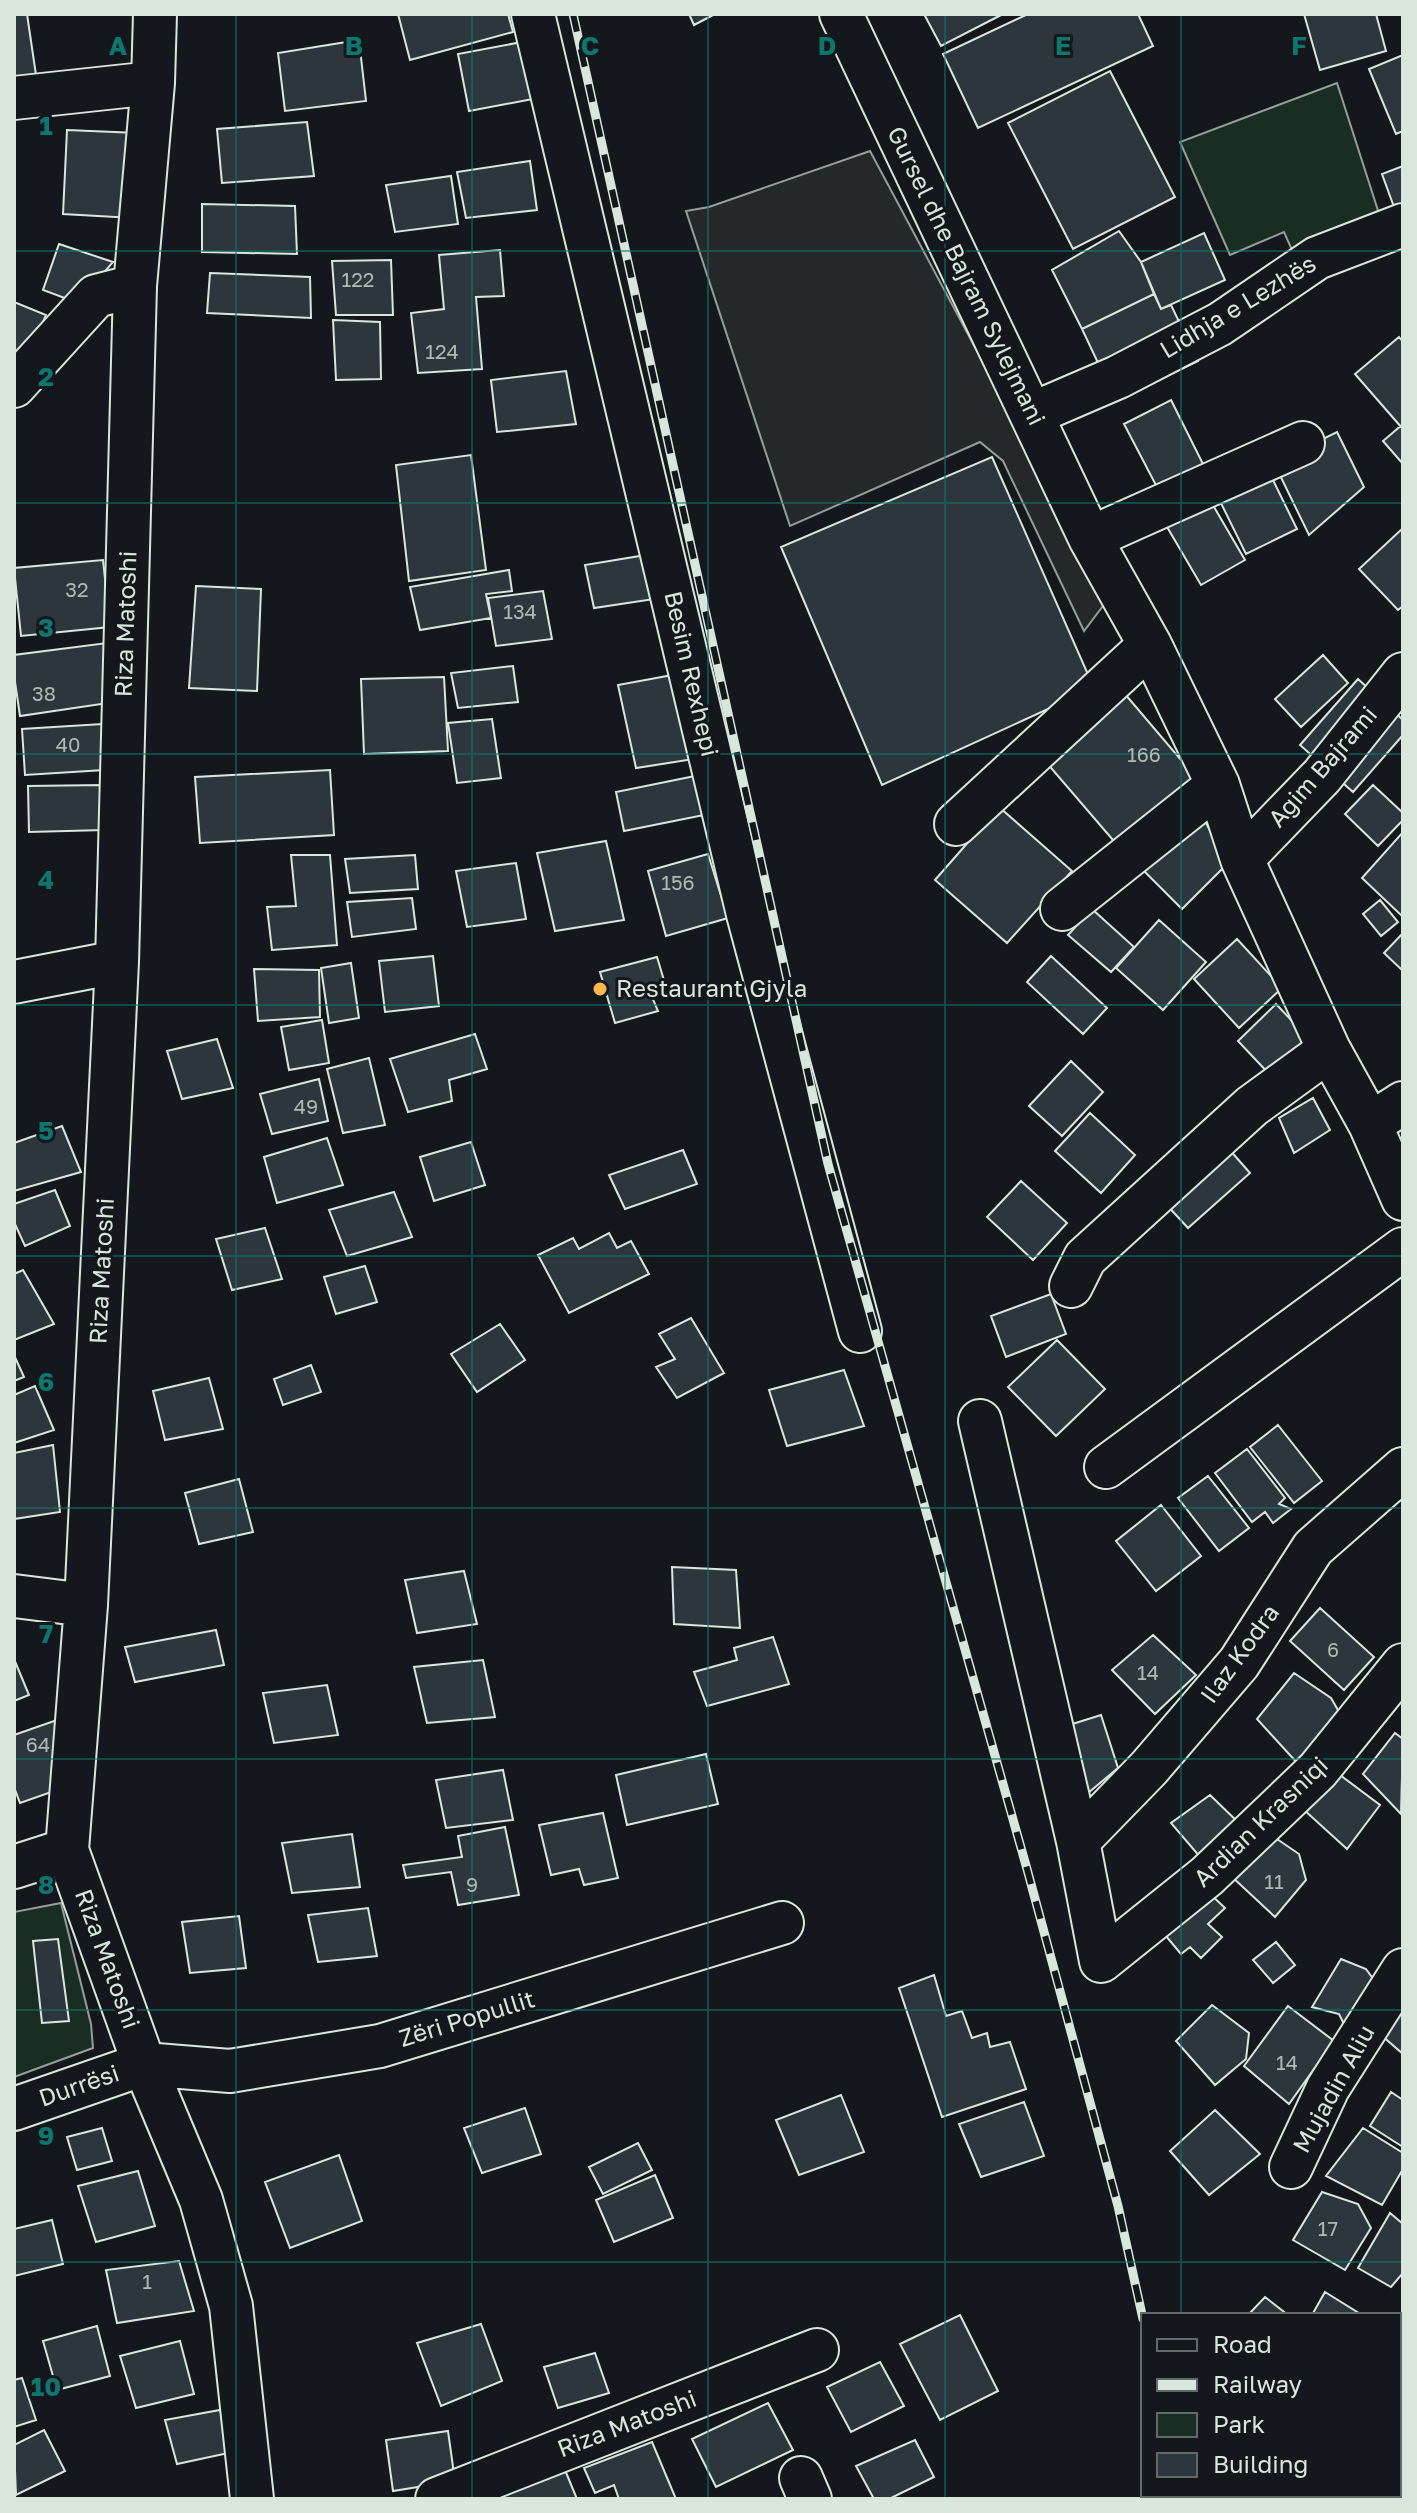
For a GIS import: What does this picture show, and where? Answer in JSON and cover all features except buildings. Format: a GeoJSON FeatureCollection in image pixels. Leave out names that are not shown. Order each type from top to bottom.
{"type":"FeatureCollection","features":[{"type":"Feature","properties":{"kind":"street","name":"Riza Matoshi"},"geometry":{"type":"LineString","coordinates":[[155,14],[153,83],[135,286],[117,962],[86,1605],[67,1850],[144,2064],[201,2200],[231,2306],[252,2499]]}},
{"type":"Feature","properties":{"kind":"street","name":"Besim Rexhepi"},"geometry":{"type":"LineString","coordinates":[[533,14],[748,914],[860,1331]]}},
{"type":"Feature","properties":{"kind":"street","name":"Gursel dhe Bajram Sylejmani"},"geometry":{"type":"LineString","coordinates":[[841,14],[1090,538],[1150,645],[1218,785],[1242,859],[1329,1050],[1386,1113],[1403,1199]]}},
{"type":"Feature","properties":{"kind":"street"},"geometry":{"type":"LineString","coordinates":[[14,98],[153,83]]}},
{"type":"Feature","properties":{"kind":"street","name":"Lidhja e Lezhës"},"geometry":{"type":"LineString","coordinates":[[1032,414],[1118,377],[1220,324],[1317,258],[1403,225]]}},
{"type":"Feature","properties":{"kind":"street"},"geometry":{"type":"LineString","coordinates":[[14,386],[96,296],[135,286]]}},
{"type":"Feature","properties":{"kind":"street"},"geometry":{"type":"LineString","coordinates":[[1090,538],[1303,443]]}},
{"type":"Feature","properties":{"kind":"street"},"geometry":{"type":"LineString","coordinates":[[956,824],[1150,645]]}},
{"type":"Feature","properties":{"kind":"street","name":"Agim Bajrami"},"geometry":{"type":"LineString","coordinates":[[1242,859],[1322,776],[1403,674]]}},
{"type":"Feature","properties":{"kind":"street"},"geometry":{"type":"LineString","coordinates":[[1062,909],[1218,785]]}},
{"type":"Feature","properties":{"kind":"street"},"geometry":{"type":"LineString","coordinates":[[14,982],[117,962]]}},
{"type":"Feature","properties":{"kind":"street"},"geometry":{"type":"LineString","coordinates":[[1071,1286],[1085,1258],[1252,1106],[1329,1050]]}},
{"type":"Feature","properties":{"kind":"street"},"geometry":{"type":"LineString","coordinates":[[1106,1467],[1403,1249]]}},
{"type":"Feature","properties":{"kind":"street"},"geometry":{"type":"LineString","coordinates":[[980,1421],[1078,1841]]}},
{"type":"Feature","properties":{"kind":"street","name":"Ilaz Kodra"},"geometry":{"type":"LineString","coordinates":[[1078,1841],[1149,1768],[1239,1663],[1313,1548],[1403,1469]]}},
{"type":"Feature","properties":{"kind":"street"},"geometry":{"type":"LineString","coordinates":[[14,1596],[86,1605]]}},
{"type":"Feature","properties":{"kind":"street","name":"Ardian Krasniqi"},"geometry":{"type":"LineString","coordinates":[[1078,1841],[1101,1961],[1207,1876],[1318,1770],[1403,1665]]}},
{"type":"Feature","properties":{"kind":"street"},"geometry":{"type":"LineString","coordinates":[[14,1867],[67,1850]]}},
{"type":"Feature","properties":{"kind":"street","name":"Zëri Popullit"},"geometry":{"type":"LineString","coordinates":[[144,2064],[230,2071],[380,2046],[782,1923]]}},
{"type":"Feature","properties":{"kind":"street","name":"Mujadin Aliu"},"geometry":{"type":"LineString","coordinates":[[1291,2167],[1341,2060],[1403,1970]]}},
{"type":"Feature","properties":{"kind":"street","name":"Durrësi"},"geometry":{"type":"LineString","coordinates":[[14,2109],[144,2064]]}},
{"type":"Feature","properties":{"kind":"street","name":"Riza Matoshi"},"geometry":{"type":"LineString","coordinates":[[437,2499],[817,2350]]}},
{"type":"Feature","properties":{"kind":"green space"},"geometry":{"type":"Polygon","coordinates":[[[1337,83],[1382,223],[1296,259],[1284,232],[1230,255],[1180,142],[1337,83]]]}},
{"type":"Feature","properties":{"kind":"green space"},"geometry":{"type":"Polygon","coordinates":[[[61,1903],[91,2024],[93,2048],[14,2077],[14,1912],[61,1903]]]}},
{"type":"Feature","properties":{"kind":"shaded area"},"geometry":{"type":"Polygon","coordinates":[[[870,151],[1109,598],[1084,631],[1003,461],[980,442],[790,526],[686,211],[709,207],[870,151]]]}},
{"type":"Feature","properties":{"kind":"railway"},"geometry":{"type":"LineString","coordinates":[[573,14],[828,1164],[1027,1869],[1118,2206],[1142,2313]]}},
{"type":"Feature","properties":{"kind":"place","name":"Restaurant Gjyla"},"geometry":{"type":"Point","coordinates":[600,989]}}]}
